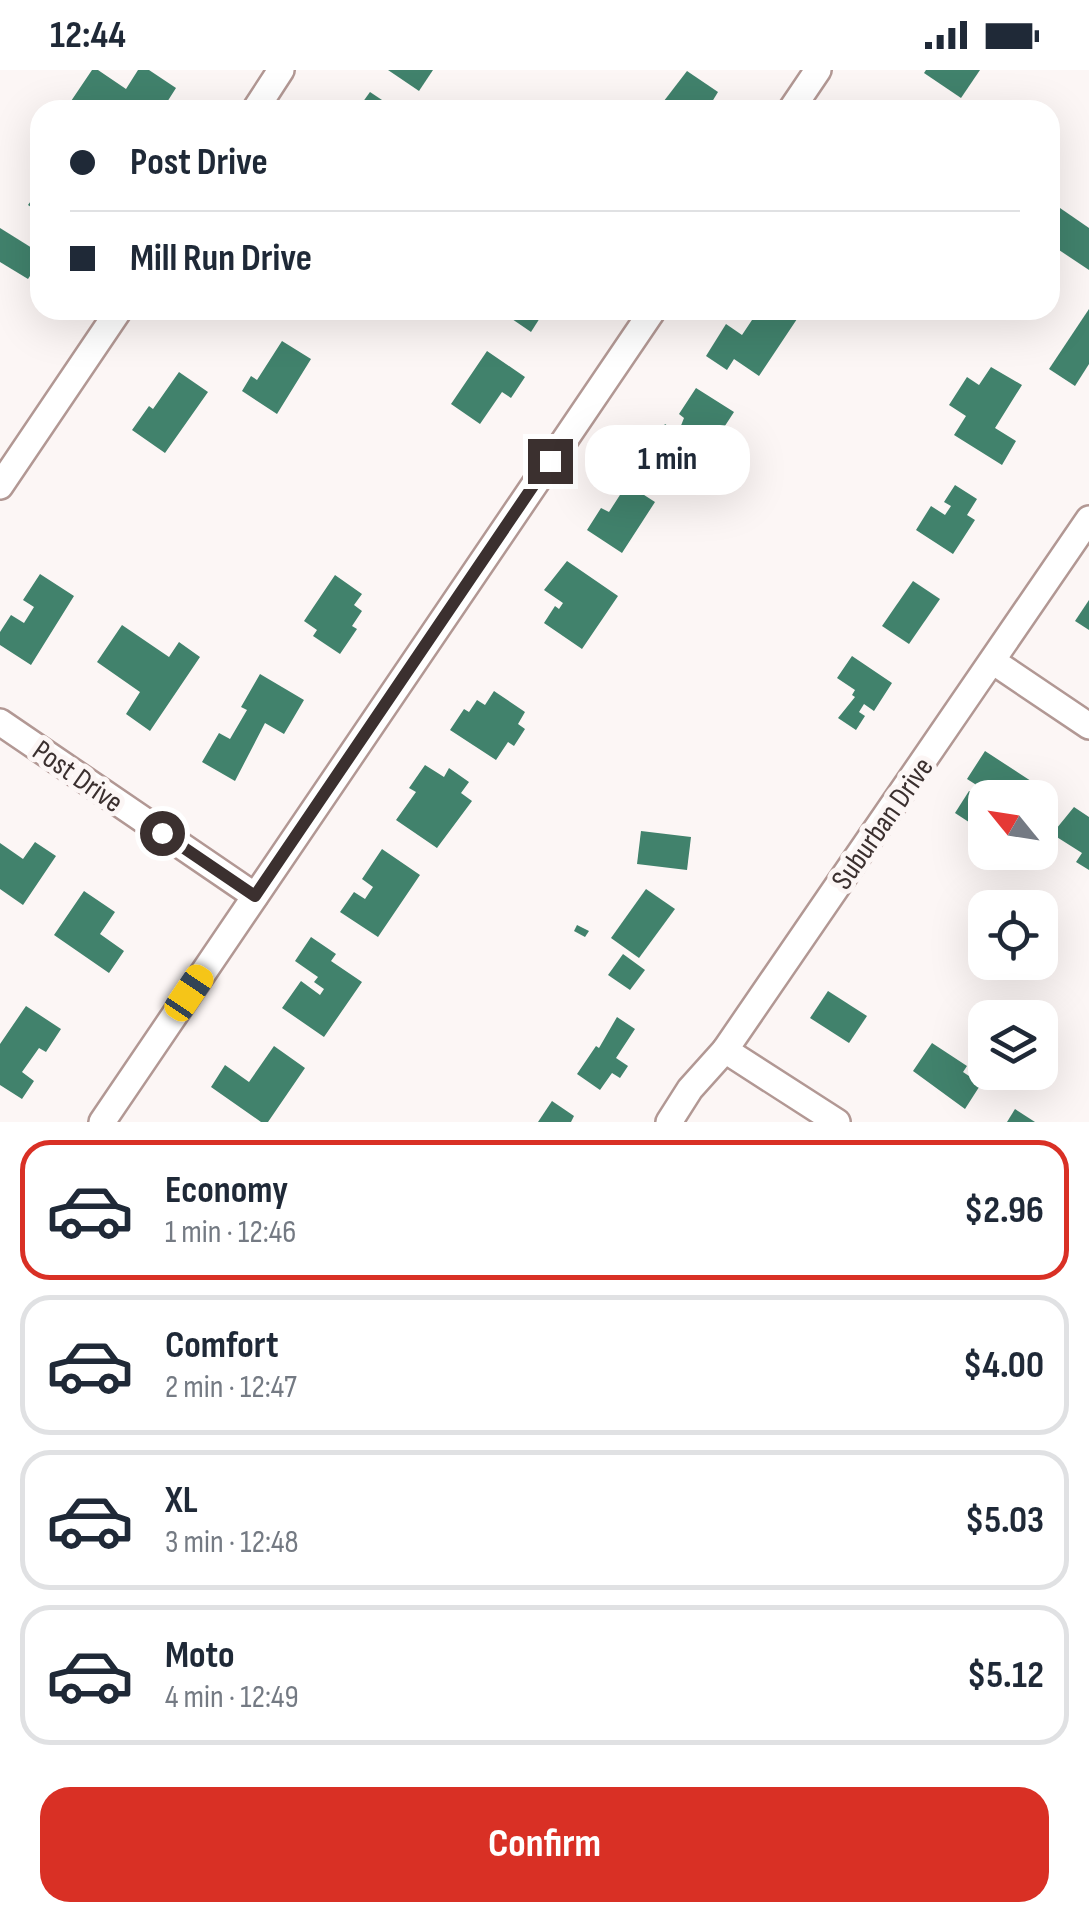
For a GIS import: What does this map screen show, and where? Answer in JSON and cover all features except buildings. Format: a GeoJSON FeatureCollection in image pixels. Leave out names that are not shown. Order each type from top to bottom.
{"type":"FeatureCollection","features":[{"type":"Feature","properties":{"kind":"street"},"geometry":{"type":"LineString","coordinates":[[262,100],[281,70]]}},
{"type":"Feature","properties":{"kind":"street"},"geometry":{"type":"LineString","coordinates":[[797,100],[818,70]]}},
{"type":"Feature","properties":{"kind":"street"},"geometry":{"type":"LineString","coordinates":[[0,486],[112,320]]}},
{"type":"Feature","properties":{"kind":"street"},"geometry":{"type":"LineString","coordinates":[[102,1122],[646,320]]}},
{"type":"Feature","properties":{"kind":"street","name":"Suburban Drive"},"geometry":{"type":"LineString","coordinates":[[669,1122],[690,1089],[725,1050],[1089,518]]}},
{"type":"Feature","properties":{"kind":"street"},"geometry":{"type":"LineString","coordinates":[[994,662],[1089,726]]}},
{"type":"Feature","properties":{"kind":"street","name":"Post Drive"},"geometry":{"type":"LineString","coordinates":[[0,722],[255,896]]}},
{"type":"Feature","properties":{"kind":"street"},"geometry":{"type":"LineString","coordinates":[[725,1050],[838,1122]]}},
{"type":"Feature","properties":{"kind":"route"},"geometry":{"type":"LineString","coordinates":[[162,833],[255,896],[550,461]]}}]}
